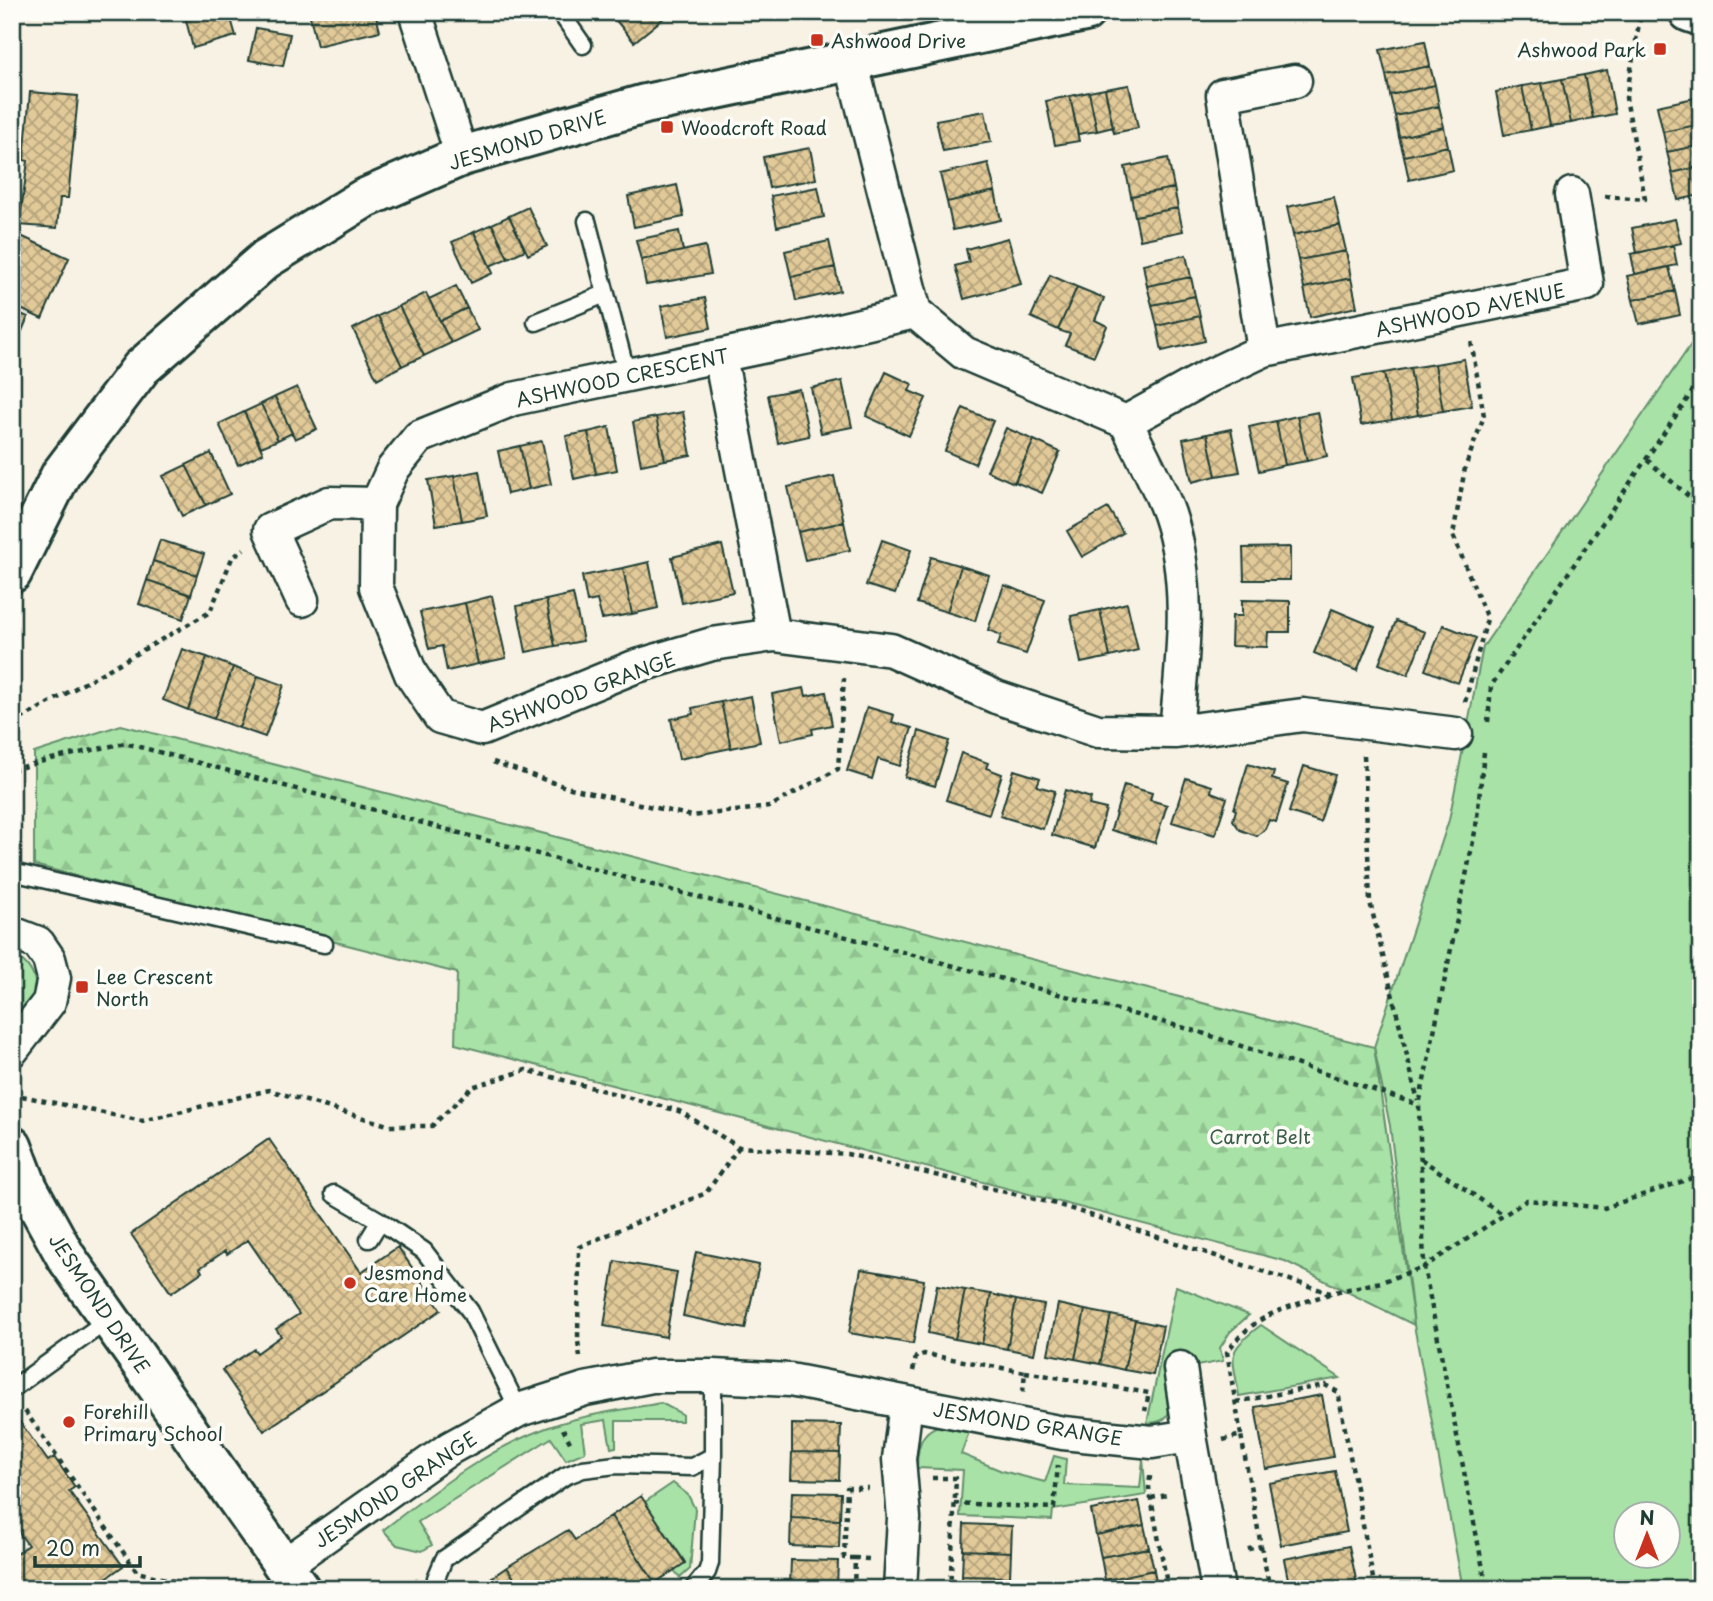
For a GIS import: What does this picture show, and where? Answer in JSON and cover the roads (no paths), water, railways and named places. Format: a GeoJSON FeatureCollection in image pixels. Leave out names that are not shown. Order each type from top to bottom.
{"type":"FeatureCollection","features":[{"type":"Feature","properties":{"kind":"street"},"geometry":{"type":"LineString","coordinates":[[415,12],[462,156]]}},
{"type":"Feature","properties":{"kind":"street","name":"JESMOND DRIVE"},"geometry":{"type":"LineString","coordinates":[[12,573],[61,474],[141,368],[266,259],[362,199],[462,156],[645,104],[851,61],[1036,17],[1085,12]]}},
{"type":"Feature","properties":{"kind":"street"},"geometry":{"type":"LineString","coordinates":[[1689,12],[1701,16]]}},
{"type":"Feature","properties":{"kind":"street"},"geometry":{"type":"LineString","coordinates":[[851,61],[915,312],[964,353],[1126,422],[1168,514],[1182,572],[1184,634],[1177,732]]}},
{"type":"Feature","properties":{"kind":"street"},"geometry":{"type":"LineString","coordinates":[[1264,350],[1223,95],[1295,81]]}},
{"type":"Feature","properties":{"kind":"street","name":"ASHWOOD AVENUE"},"geometry":{"type":"LineString","coordinates":[[1126,422],[1207,377],[1264,350],[1587,284],[1572,194]]}},
{"type":"Feature","properties":{"kind":"street","name":"ASHWOOD CRESCENT"},"geometry":{"type":"LineString","coordinates":[[411,674],[376,587],[377,504],[393,469],[419,437],[513,399],[915,312]]}},
{"type":"Feature","properties":{"kind":"street"},"geometry":{"type":"LineString","coordinates":[[720,356],[774,635]]}},
{"type":"Feature","properties":{"kind":"street"},"geometry":{"type":"LineString","coordinates":[[302,600],[270,530],[329,503],[377,504]]}},
{"type":"Feature","properties":{"kind":"street","name":"ASHWOOD GRANGE"},"geometry":{"type":"LineString","coordinates":[[411,674],[440,717],[482,729],[647,663],[712,644],[774,635],[891,650],[996,697],[1098,731],[1177,732],[1303,716],[1471,734]]}},
{"type":"Feature","properties":{"kind":"street"},"geometry":{"type":"LineString","coordinates":[[12,933],[38,943],[50,959],[54,978],[50,1002],[12,1051]]}},
{"type":"Feature","properties":{"kind":"street","name":"JESMOND DRIVE"},"geometry":{"type":"LineString","coordinates":[[12,1146],[28,1188],[66,1257],[291,1577]]}},
{"type":"Feature","properties":{"kind":"street"},"geometry":{"type":"LineString","coordinates":[[1180,1368],[1219,1589]]}},
{"type":"Feature","properties":{"kind":"street","name":"JESMOND GRANGE"},"geometry":{"type":"LineString","coordinates":[[291,1577],[450,1448],[519,1410],[584,1389],[652,1377],[713,1376],[790,1380],[1063,1433],[1146,1441],[1191,1441]]}},
{"type":"Feature","properties":{"kind":"street","name":"JESMOND GRANGE"},"geometry":{"type":"LineString","coordinates":[[900,1589],[904,1518],[898,1459],[906,1403]]}},
{"type":"Feature","properties":{"kind":"lane"},"geometry":{"type":"LineString","coordinates":[[560,12],[583,45]]}},
{"type":"Feature","properties":{"kind":"lane"},"geometry":{"type":"LineString","coordinates":[[587,222],[626,374]]}},
{"type":"Feature","properties":{"kind":"lane"},"geometry":{"type":"LineString","coordinates":[[536,321],[605,294]]}},
{"type":"Feature","properties":{"kind":"lane"},"geometry":{"type":"LineString","coordinates":[[12,872],[324,944]]}},
{"type":"Feature","properties":{"kind":"lane"},"geometry":{"type":"LineString","coordinates":[[334,1194],[424,1251],[470,1311],[519,1410]]}},
{"type":"Feature","properties":{"kind":"lane"},"geometry":{"type":"LineString","coordinates":[[369,1239],[380,1221]]}},
{"type":"Feature","properties":{"kind":"lane"},"geometry":{"type":"LineString","coordinates":[[12,1389],[109,1320]]}},
{"type":"Feature","properties":{"kind":"lane"},"geometry":{"type":"LineString","coordinates":[[693,1589],[707,1572],[710,1563],[713,1376]]}},
{"type":"Feature","properties":{"kind":"lane"},"geometry":{"type":"LineString","coordinates":[[438,1589],[436,1578],[444,1559],[565,1476],[583,1469],[616,1465],[692,1467],[713,1456]]}},
{"type":"Feature","properties":{"kind":"place","name":"Ashwood Drive"},"geometry":{"type":"Point","coordinates":[817,40]}},
{"type":"Feature","properties":{"kind":"place","name":"Ashwood Park"},"geometry":{"type":"Point","coordinates":[1660,49]}},
{"type":"Feature","properties":{"kind":"place","name":"Woodcroft Road"},"geometry":{"type":"Point","coordinates":[667,127]}},
{"type":"Feature","properties":{"kind":"place","name":"Lee Crescent North"},"geometry":{"type":"Point","coordinates":[82,987]}},
{"type":"Feature","properties":{"kind":"place","name":"Jesmond Care Home"},"geometry":{"type":"Point","coordinates":[350,1283]}},
{"type":"Feature","properties":{"kind":"place","name":"Forehill Primary School"},"geometry":{"type":"Point","coordinates":[69,1422]}},
{"type":"Feature","properties":{"kind":"park label","name":"Carrot Belt"},"geometry":{"type":"Point","coordinates":[1260,1136]}}]}
